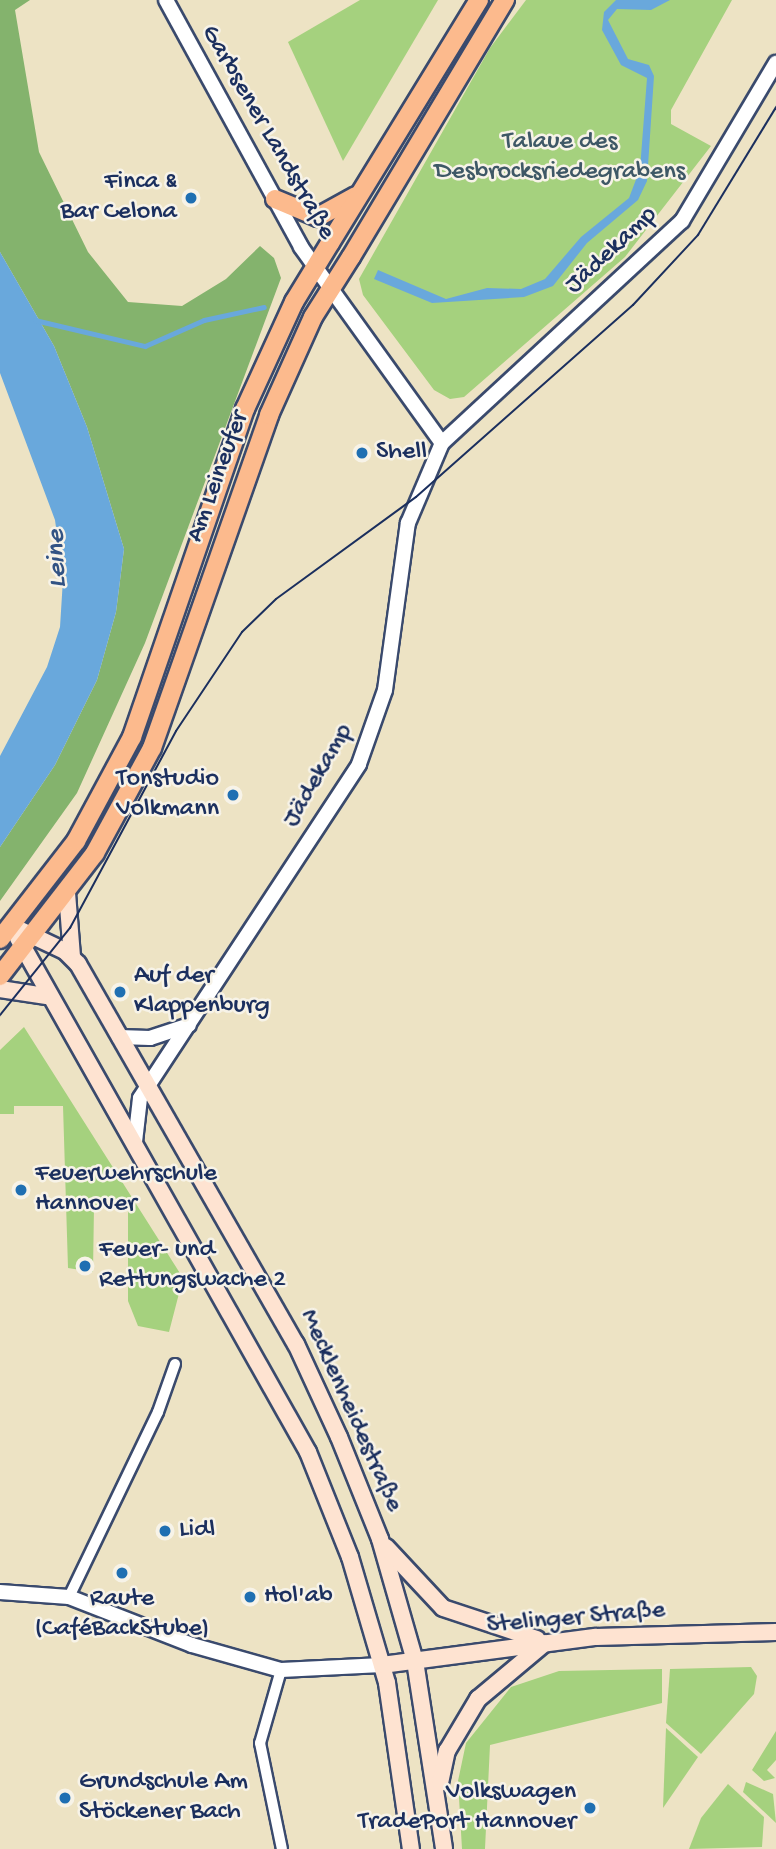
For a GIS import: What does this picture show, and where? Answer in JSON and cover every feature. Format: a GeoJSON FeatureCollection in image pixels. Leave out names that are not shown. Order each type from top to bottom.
{"type":"FeatureCollection","features":[{"type":"Feature","properties":{"kind":"main road","name":"Am Leineufer"},"geometry":{"type":"LineString","coordinates":[[6,933],[76,841],[132,737],[245,408],[315,267],[480,0]]}},
{"type":"Feature","properties":{"kind":"main road","name":"Am Leineufer"},"geometry":{"type":"LineString","coordinates":[[0,976],[37,935],[122,809],[152,748],[269,415],[331,287],[505,0]]}},
{"type":"Feature","properties":{"kind":"main road"},"geometry":{"type":"LineString","coordinates":[[275,199],[318,216],[362,192]]}},
{"type":"Feature","properties":{"kind":"main road"},"geometry":{"type":"LineString","coordinates":[[67,893],[72,956]]}},
{"type":"Feature","properties":{"kind":"main road","name":"Mecklenheidestraße"},"geometry":{"type":"LineString","coordinates":[[6,933],[37,935],[72,956],[296,1344],[380,1539],[415,1661],[438,1793],[444,1849]]}},
{"type":"Feature","properties":{"kind":"main road","name":"Mecklenheidestraße"},"geometry":{"type":"LineString","coordinates":[[6,933],[24,951],[46,996],[135,1142],[308,1452],[350,1557],[382,1665],[411,1849]]}},
{"type":"Feature","properties":{"kind":"main road"},"geometry":{"type":"LineString","coordinates":[[0,989],[46,996]]}},
{"type":"Feature","properties":{"kind":"main road"},"geometry":{"type":"LineString","coordinates":[[380,1539],[416,1586],[443,1608],[484,1627],[546,1641]]}},
{"type":"Feature","properties":{"kind":"main road","name":"Stelinger Straße"},"geometry":{"type":"LineString","coordinates":[[382,1665],[546,1641],[776,1632]]}},
{"type":"Feature","properties":{"kind":"main road"},"geometry":{"type":"LineString","coordinates":[[438,1793],[447,1751],[478,1699],[546,1641]]}},
{"type":"Feature","properties":{"kind":"street","name":"Garbsener Landstraße"},"geometry":{"type":"LineString","coordinates":[[166,0],[275,199],[315,267],[331,287]]}},
{"type":"Feature","properties":{"kind":"street","name":"Jädekamp"},"geometry":{"type":"LineString","coordinates":[[135,1142],[136,1110],[148,1087],[359,764],[385,690],[408,523],[442,443],[682,221],[776,63]]}},
{"type":"Feature","properties":{"kind":"street"},"geometry":{"type":"LineString","coordinates":[[331,287],[442,443]]}},
{"type":"Feature","properties":{"kind":"street"},"geometry":{"type":"LineString","coordinates":[[119,1037],[150,1038],[188,1025]]}},
{"type":"Feature","properties":{"kind":"street"},"geometry":{"type":"LineString","coordinates":[[69,1597],[159,1412],[175,1364]]}},
{"type":"Feature","properties":{"kind":"street"},"geometry":{"type":"LineString","coordinates":[[0,1592],[69,1597],[192,1645],[281,1670],[382,1665]]}},
{"type":"Feature","properties":{"kind":"street"},"geometry":{"type":"LineString","coordinates":[[281,1670],[260,1743],[282,1849]]}},
{"type":"Feature","properties":{"kind":"green space"},"geometry":{"type":"Polygon","coordinates":[[[0,0],[30,0],[15,10],[39,152],[88,252],[128,302],[182,306],[226,279],[260,246],[274,258],[281,278],[145,643],[77,793],[0,901],[0,847],[55,765],[97,680],[116,612],[124,549],[87,427],[54,346],[0,252],[0,0]]]}},
{"type":"Feature","properties":{"kind":"green space"},"geometry":{"type":"Polygon","coordinates":[[[360,0],[438,0],[343,161],[288,42],[360,0]]]}},
{"type":"Feature","properties":{"kind":"green space","name":"Talaue des Desbrocksriedegrabens"},"geometry":{"type":"Polygon","coordinates":[[[526,0],[732,0],[671,110],[671,124],[711,146],[625,257],[464,397],[450,399],[434,390],[363,295],[359,279],[490,48],[526,0]]]}},
{"type":"Feature","properties":{"kind":"green space"},"geometry":{"type":"Polygon","coordinates":[[[24,1027],[183,1278],[169,1332],[138,1326],[128,1301],[128,1208],[94,1207],[93,1272],[68,1268],[63,1106],[14,1106],[14,1114],[0,1114],[0,1050],[24,1027]]]}},
{"type":"Feature","properties":{"kind":"green space"},"geometry":{"type":"Polygon","coordinates":[[[751,1667],[757,1676],[754,1694],[701,1754],[666,1723],[670,1669],[751,1667]]]}},
{"type":"Feature","properties":{"kind":"green space"},"geometry":{"type":"Polygon","coordinates":[[[662,1669],[662,1703],[490,1745],[485,1849],[462,1849],[458,1781],[466,1743],[511,1687],[559,1671],[662,1669]]]}},
{"type":"Feature","properties":{"kind":"green space"},"geometry":{"type":"Polygon","coordinates":[[[666,1728],[698,1757],[663,1808],[666,1728]]]}},
{"type":"Feature","properties":{"kind":"green space"},"geometry":{"type":"Polygon","coordinates":[[[776,1731],[776,1760],[767,1770],[775,1778],[764,1781],[752,1770],[776,1731]]]}},
{"type":"Feature","properties":{"kind":"green space"},"geometry":{"type":"Polygon","coordinates":[[[746,1782],[773,1794],[776,1823],[743,1792],[746,1782]]]}},
{"type":"Feature","properties":{"kind":"green space"},"geometry":{"type":"Polygon","coordinates":[[[728,1784],[764,1817],[762,1847],[689,1849],[701,1818],[728,1784]]]}},
{"type":"Feature","properties":{"kind":"water"},"geometry":{"type":"Polygon","coordinates":[[[616,0],[670,0],[651,10],[617,9],[608,20],[628,59],[649,65],[654,76],[647,181],[638,200],[587,243],[553,286],[524,297],[432,303],[374,279],[378,270],[446,299],[487,288],[521,289],[545,279],[581,237],[629,198],[640,169],[647,78],[621,65],[602,30],[604,12],[616,0]]]}},
{"type":"Feature","properties":{"kind":"water"},"geometry":{"type":"Polygon","coordinates":[[[0,252],[54,346],[87,427],[124,549],[116,612],[97,680],[55,765],[0,847],[0,756],[47,667],[60,627],[63,579],[55,520],[0,373],[0,252]]]}},
{"type":"Feature","properties":{"kind":"waterway"},"geometry":{"type":"LineString","coordinates":[[35,320],[145,346],[204,320],[264,307]]}},
{"type":"Feature","properties":{"kind":"tram line"},"geometry":{"type":"LineString","coordinates":[[0,1015],[70,928],[176,731],[242,632],[276,599],[416,497],[633,305],[698,235],[776,107]]}},
{"type":"Feature","properties":{"kind":"place","name":"Finca & Bar Celona"},"geometry":{"type":"Point","coordinates":[191,198]}},
{"type":"Feature","properties":{"kind":"place","name":"Shell"},"geometry":{"type":"Point","coordinates":[362,453]}},
{"type":"Feature","properties":{"kind":"place","name":"Tonstudio Volkmann"},"geometry":{"type":"Point","coordinates":[233,795]}},
{"type":"Feature","properties":{"kind":"place","name":"Auf der Klappenburg"},"geometry":{"type":"Point","coordinates":[120,992]}},
{"type":"Feature","properties":{"kind":"place","name":"Feuerwehrschule Hannover"},"geometry":{"type":"Point","coordinates":[21,1190]}},
{"type":"Feature","properties":{"kind":"place","name":"Feuer- und Rettungswache 2"},"geometry":{"type":"Point","coordinates":[85,1266]}},
{"type":"Feature","properties":{"kind":"place","name":"Lidl"},"geometry":{"type":"Point","coordinates":[165,1531]}},
{"type":"Feature","properties":{"kind":"place","name":"Raute (CaféBackStube)"},"geometry":{"type":"Point","coordinates":[122,1573]}},
{"type":"Feature","properties":{"kind":"place","name":"Hol'ab"},"geometry":{"type":"Point","coordinates":[250,1597]}},
{"type":"Feature","properties":{"kind":"place","name":"Grundschule Am Stöckener Bach"},"geometry":{"type":"Point","coordinates":[65,1798]}},
{"type":"Feature","properties":{"kind":"place","name":"Volkswagen TradePort Hannover"},"geometry":{"type":"Point","coordinates":[590,1808]}},
{"type":"Feature","properties":{"kind":"water label","name":"Leine"},"geometry":{"type":"Point","coordinates":[58,559]}}]}
